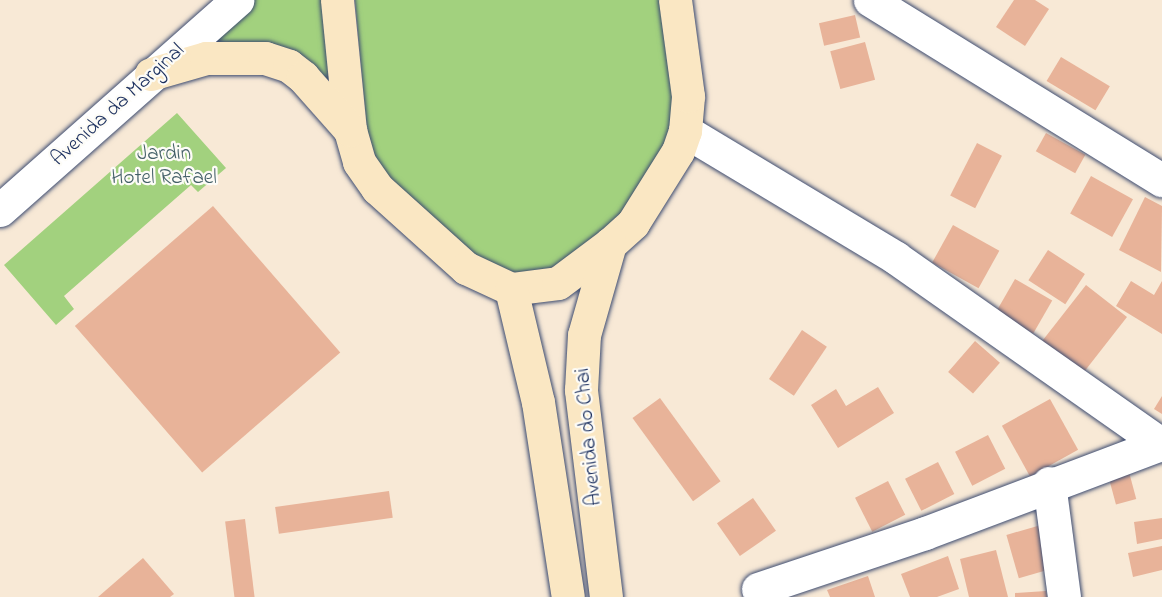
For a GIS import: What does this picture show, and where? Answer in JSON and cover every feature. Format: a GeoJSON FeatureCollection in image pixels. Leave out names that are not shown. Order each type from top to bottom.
{"type":"FeatureCollection","features":[{"type":"Feature","properties":{"kind":"main road"},"geometry":{"type":"LineString","coordinates":[[337,0],[350,130],[359,162],[377,188],[466,268],[511,289],[558,283],[610,244],[633,223],[661,180],[685,132],[688,96],[675,0]]}},
{"type":"Feature","properties":{"kind":"main road"},"geometry":{"type":"LineString","coordinates":[[152,74],[206,58],[265,58],[289,66],[303,76],[350,130]]}},
{"type":"Feature","properties":{"kind":"main road","name":"Avenida do Chai"},"geometry":{"type":"LineString","coordinates":[[606,597],[581,390],[584,335],[610,244]]}},
{"type":"Feature","properties":{"kind":"main road","name":"Avenida do Chai"},"geometry":{"type":"LineString","coordinates":[[511,289],[538,402],[568,597]]}},
{"type":"Feature","properties":{"kind":"street","name":"Avenida da Marginal"},"geometry":{"type":"LineString","coordinates":[[0,210],[237,0]]}},
{"type":"Feature","properties":{"kind":"street"},"geometry":{"type":"LineString","coordinates":[[870,0],[1162,180]]}},
{"type":"Feature","properties":{"kind":"street"},"geometry":{"type":"LineString","coordinates":[[685,132],[896,258],[1161,444]]}},
{"type":"Feature","properties":{"kind":"street"},"geometry":{"type":"LineString","coordinates":[[758,589],[926,533],[1049,483],[1161,444]]}},
{"type":"Feature","properties":{"kind":"street"},"geometry":{"type":"LineString","coordinates":[[1049,483],[1064,597]]}},
{"type":"Feature","properties":{"kind":"green space"},"geometry":{"type":"Polygon","coordinates":[[[251,0],[326,0],[338,103],[307,66],[185,55],[251,0]]]}},
{"type":"Feature","properties":{"kind":"green space"},"geometry":{"type":"Polygon","coordinates":[[[355,0],[667,0],[679,96],[669,149],[629,213],[551,273],[513,279],[467,256],[382,176],[367,131],[355,0]]]}},
{"type":"Feature","properties":{"kind":"green space","name":"Jardin Hotel Rafael"},"geometry":{"type":"Polygon","coordinates":[[[177,113],[226,168],[198,192],[191,185],[64,296],[74,309],[56,325],[4,265],[177,113]]]}},
{"type":"Feature","properties":{"kind":"building"},"geometry":{"type":"Polygon","coordinates":[[[1014,0],[1035,0],[1049,9],[1025,46],[996,27],[1014,0]]]}},
{"type":"Feature","properties":{"kind":"building"},"geometry":{"type":"Polygon","coordinates":[[[855,15],[860,37],[824,46],[819,23],[855,15]]]}},
{"type":"Feature","properties":{"kind":"building"},"geometry":{"type":"Polygon","coordinates":[[[865,42],[875,80],[840,89],[830,51],[865,42]]]}},
{"type":"Feature","properties":{"kind":"building"},"geometry":{"type":"Polygon","coordinates":[[[1061,57],[1110,86],[1095,110],[1047,81],[1061,57]]]}},
{"type":"Feature","properties":{"kind":"building"},"geometry":{"type":"Polygon","coordinates":[[[1046,133],[1085,155],[1075,173],[1036,151],[1046,133]]]}},
{"type":"Feature","properties":{"kind":"building"},"geometry":{"type":"Polygon","coordinates":[[[977,143],[1002,156],[975,208],[950,196],[977,143]]]}},
{"type":"Feature","properties":{"kind":"building"},"geometry":{"type":"Polygon","coordinates":[[[1091,176],[1133,199],[1112,237],[1070,214],[1091,176]]]}},
{"type":"Feature","properties":{"kind":"building"},"geometry":{"type":"Polygon","coordinates":[[[1145,197],[1162,206],[1161,272],[1119,250],[1145,197]]]}},
{"type":"Feature","properties":{"kind":"building"},"geometry":{"type":"Polygon","coordinates":[[[213,206],[340,352],[202,472],[75,326],[213,206]]]}},
{"type":"Feature","properties":{"kind":"building"},"geometry":{"type":"Polygon","coordinates":[[[953,225],[999,251],[979,288],[932,263],[953,225]]]}},
{"type":"Feature","properties":{"kind":"building"},"geometry":{"type":"Polygon","coordinates":[[[1048,250],[1085,274],[1065,304],[1028,280],[1048,250]]]}},
{"type":"Feature","properties":{"kind":"building"},"geometry":{"type":"Polygon","coordinates":[[[1015,279],[1052,300],[1033,333],[996,312],[1015,279]]]}},
{"type":"Feature","properties":{"kind":"building"},"geometry":{"type":"Polygon","coordinates":[[[1131,281],[1154,295],[1162,281],[1162,334],[1116,306],[1131,281]]]}},
{"type":"Feature","properties":{"kind":"building"},"geometry":{"type":"Polygon","coordinates":[[[1086,285],[1127,317],[1078,380],[1037,348],[1086,285]]]}},
{"type":"Feature","properties":{"kind":"building"},"geometry":{"type":"Polygon","coordinates":[[[802,330],[827,347],[794,396],[769,379],[802,330]]]}},
{"type":"Feature","properties":{"kind":"building"},"geometry":{"type":"Polygon","coordinates":[[[975,341],[1000,363],[973,394],[948,372],[975,341]]]}},
{"type":"Feature","properties":{"kind":"building"},"geometry":{"type":"Polygon","coordinates":[[[878,387],[894,413],[838,448],[811,405],[836,389],[846,406],[878,387]]]}},
{"type":"Feature","properties":{"kind":"building"},"geometry":{"type":"Polygon","coordinates":[[[1162,396],[1162,414],[1154,409],[1162,396]]]}},
{"type":"Feature","properties":{"kind":"building"},"geometry":{"type":"Polygon","coordinates":[[[660,398],[721,481],[693,501],[632,418],[660,398]]]}},
{"type":"Feature","properties":{"kind":"building"},"geometry":{"type":"Polygon","coordinates":[[[1050,399],[1078,450],[1030,476],[1002,426],[1050,399]]]}},
{"type":"Feature","properties":{"kind":"building"},"geometry":{"type":"Polygon","coordinates":[[[988,435],[1005,469],[972,486],[955,452],[988,435]]]}},
{"type":"Feature","properties":{"kind":"building"},"geometry":{"type":"Polygon","coordinates":[[[938,462],[954,494],[921,511],[905,479],[938,462]]]}},
{"type":"Feature","properties":{"kind":"building"},"geometry":{"type":"Polygon","coordinates":[[[1129,472],[1136,499],[1116,504],[1109,477],[1129,472]]]}},
{"type":"Feature","properties":{"kind":"building"},"geometry":{"type":"Polygon","coordinates":[[[888,481],[905,515],[872,532],[855,498],[888,481]]]}},
{"type":"Feature","properties":{"kind":"building"},"geometry":{"type":"Polygon","coordinates":[[[389,491],[393,518],[279,534],[275,507],[389,491]]]}},
{"type":"Feature","properties":{"kind":"building"},"geometry":{"type":"Polygon","coordinates":[[[753,498],[776,531],[740,556],[717,523],[753,498]]]}},
{"type":"Feature","properties":{"kind":"building"},"geometry":{"type":"Polygon","coordinates":[[[1162,518],[1162,539],[1137,544],[1134,522],[1162,518]]]}},
{"type":"Feature","properties":{"kind":"building"},"geometry":{"type":"Polygon","coordinates":[[[245,519],[255,597],[234,597],[225,521],[245,519]]]}},
{"type":"Feature","properties":{"kind":"building"},"geometry":{"type":"Polygon","coordinates":[[[1041,525],[1053,568],[1019,578],[1006,535],[1041,525]]]}},
{"type":"Feature","properties":{"kind":"building"},"geometry":{"type":"Polygon","coordinates":[[[1162,546],[1162,570],[1133,577],[1128,553],[1162,546]]]}},
{"type":"Feature","properties":{"kind":"building"},"geometry":{"type":"Polygon","coordinates":[[[996,550],[1008,597],[969,597],[960,559],[996,550]]]}},
{"type":"Feature","properties":{"kind":"building"},"geometry":{"type":"Polygon","coordinates":[[[948,556],[959,589],[937,597],[910,597],[901,574],[948,556]]]}},
{"type":"Feature","properties":{"kind":"building"},"geometry":{"type":"Polygon","coordinates":[[[143,558],[174,594],[170,597],[98,597],[143,558]]]}},
{"type":"Feature","properties":{"kind":"building"},"geometry":{"type":"Polygon","coordinates":[[[868,576],[875,597],[830,597],[827,590],[868,576]]]}},
{"type":"Feature","properties":{"kind":"building"},"geometry":{"type":"Polygon","coordinates":[[[1046,591],[1047,597],[1015,597],[1015,593],[1046,591]]]}}]}
